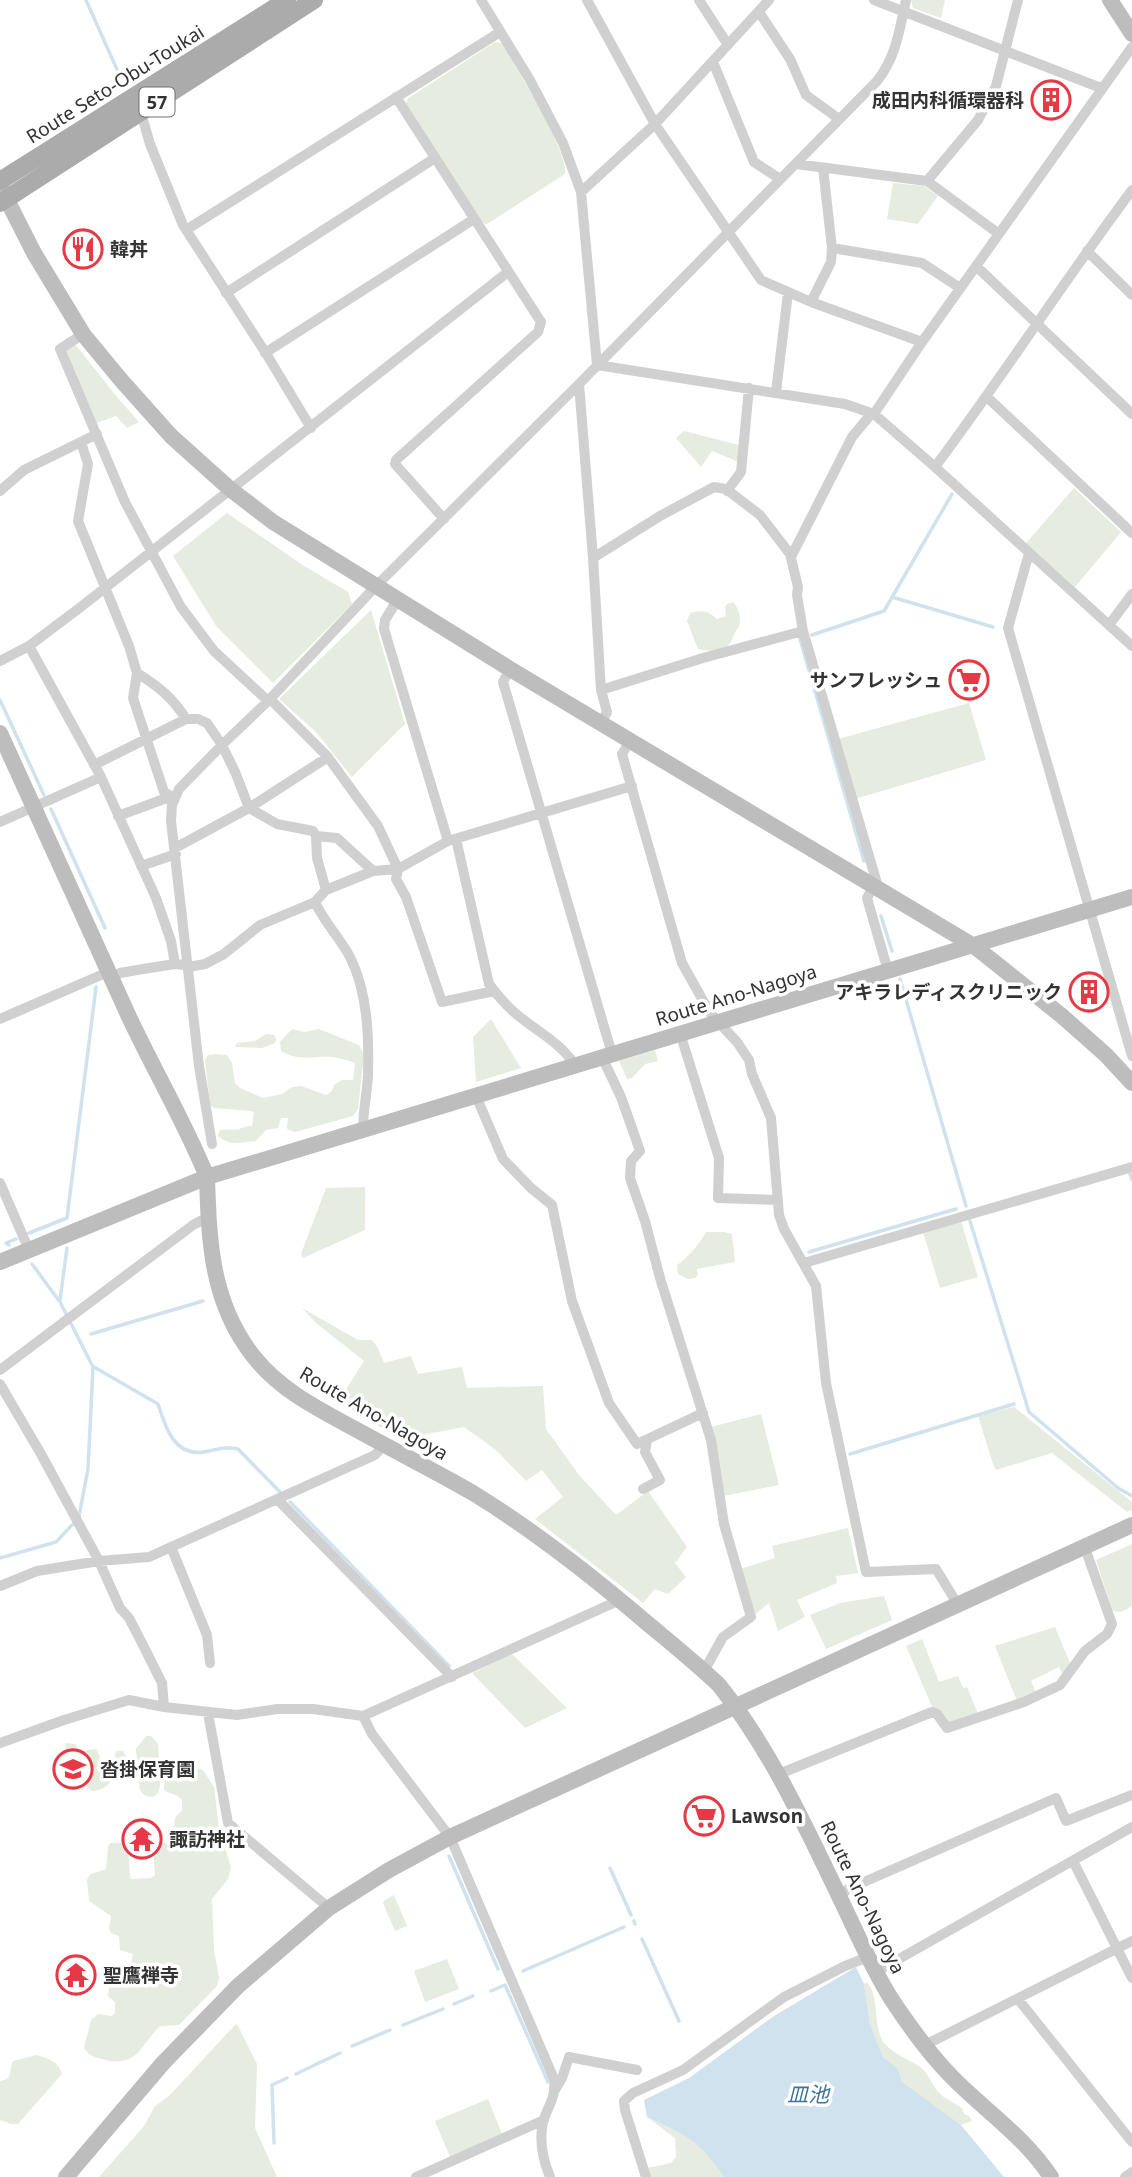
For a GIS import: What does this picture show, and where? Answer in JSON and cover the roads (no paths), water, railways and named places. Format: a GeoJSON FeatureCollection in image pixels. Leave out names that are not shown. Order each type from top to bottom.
{"type":"FeatureCollection","features":[{"type":"Feature","properties":{"kind":"main road","name":"Route Seto-Obu-Toukai"},"geometry":{"type":"LineString","coordinates":[[2,192],[268,5],[287,0]]}},
{"type":"Feature","properties":{"kind":"main road","name":"Route Seto-Obu-Toukai"},"geometry":{"type":"LineString","coordinates":[[2,192],[141,113],[314,0]]}},
{"type":"Feature","properties":{"kind":"street"},"geometry":{"type":"LineString","coordinates":[[587,0],[655,124],[761,280],[811,302],[922,342]]}},
{"type":"Feature","properties":{"kind":"street"},"geometry":{"type":"LineString","coordinates":[[699,0],[728,46]]}},
{"type":"Feature","properties":{"kind":"street"},"geometry":{"type":"LineString","coordinates":[[580,191],[655,124],[769,0]]}},
{"type":"Feature","properties":{"kind":"street"},"geometry":{"type":"LineString","coordinates":[[874,0],[905,6],[1006,51],[1101,88]]}},
{"type":"Feature","properties":{"kind":"street"},"geometry":{"type":"LineString","coordinates":[[927,181],[978,120],[996,86],[1018,0]]}},
{"type":"Feature","properties":{"kind":"street"},"geometry":{"type":"LineString","coordinates":[[1110,0],[1132,34]]}},
{"type":"Feature","properties":{"kind":"street"},"geometry":{"type":"LineString","coordinates":[[486,2],[563,143],[580,191],[597,365]]}},
{"type":"Feature","properties":{"kind":"street"},"geometry":{"type":"LineString","coordinates":[[212,1144],[199,1066],[171,821],[174,799],[179,789],[887,69],[905,6]]}},
{"type":"Feature","properties":{"kind":"street"},"geometry":{"type":"LineString","coordinates":[[759,12],[790,59],[806,95],[839,119]]}},
{"type":"Feature","properties":{"kind":"street"},"geometry":{"type":"LineString","coordinates":[[186,230],[500,32]]}},
{"type":"Feature","properties":{"kind":"street"},"geometry":{"type":"LineString","coordinates":[[791,557],[852,437],[873,414],[1132,47]]}},
{"type":"Feature","properties":{"kind":"street"},"geometry":{"type":"LineString","coordinates":[[713,62],[754,162],[780,179]]}},
{"type":"Feature","properties":{"kind":"street"},"geometry":{"type":"LineString","coordinates":[[396,97],[541,323],[538,332],[396,460],[395,464],[444,519]]}},
{"type":"Feature","properties":{"kind":"street"},"geometry":{"type":"LineString","coordinates":[[141,113],[150,144],[186,230],[311,428]]}},
{"type":"Feature","properties":{"kind":"street"},"geometry":{"type":"LineString","coordinates":[[226,293],[435,158]]}},
{"type":"Feature","properties":{"kind":"street"},"geometry":{"type":"LineString","coordinates":[[796,164],[927,181],[999,234]]}},
{"type":"Feature","properties":{"kind":"street"},"geometry":{"type":"LineString","coordinates":[[811,302],[831,262],[832,248],[823,168]]}},
{"type":"Feature","properties":{"kind":"street"},"geometry":{"type":"LineString","coordinates":[[935,467],[1132,190]]}},
{"type":"Feature","properties":{"kind":"street"},"geometry":{"type":"LineString","coordinates":[[2,192],[29,244],[83,334],[171,436],[230,489],[273,522],[510,669],[974,946],[1129,1074]]}},
{"type":"Feature","properties":{"kind":"street"},"geometry":{"type":"LineString","coordinates":[[265,353],[474,219]]}},
{"type":"Feature","properties":{"kind":"street"},"geometry":{"type":"LineString","coordinates":[[832,248],[922,262],[960,288]]}},
{"type":"Feature","properties":{"kind":"street"},"geometry":{"type":"LineString","coordinates":[[1087,251],[1132,295]]}},
{"type":"Feature","properties":{"kind":"street"},"geometry":{"type":"LineString","coordinates":[[976,266],[1132,414]]}},
{"type":"Feature","properties":{"kind":"street"},"geometry":{"type":"LineString","coordinates":[[0,661],[29,646],[508,272]]}},
{"type":"Feature","properties":{"kind":"street"},"geometry":{"type":"LineString","coordinates":[[776,392],[788,293]]}},
{"type":"Feature","properties":{"kind":"street"},"geometry":{"type":"LineString","coordinates":[[83,334],[60,349],[125,502],[181,607],[214,651],[327,757],[378,825],[398,869],[396,879],[407,897],[442,1002],[494,991]]}},
{"type":"Feature","properties":{"kind":"street"},"geometry":{"type":"LineString","coordinates":[[597,365],[845,404],[873,414],[1132,646]]}},
{"type":"Feature","properties":{"kind":"street"},"geometry":{"type":"LineString","coordinates":[[579,384],[601,690],[607,712],[601,723]]}},
{"type":"Feature","properties":{"kind":"street"},"geometry":{"type":"LineString","coordinates":[[727,491],[741,472],[749,388]]}},
{"type":"Feature","properties":{"kind":"street"},"geometry":{"type":"LineString","coordinates":[[987,397],[1128,529],[1132,515]]}},
{"type":"Feature","properties":{"kind":"street"},"geometry":{"type":"LineString","coordinates":[[0,491],[24,470],[97,434]]}},
{"type":"Feature","properties":{"kind":"street"},"geometry":{"type":"LineString","coordinates":[[80,442],[89,464],[78,521],[129,646],[137,673],[133,698],[164,792],[174,799]]}},
{"type":"Feature","properties":{"kind":"street"},"geometry":{"type":"LineString","coordinates":[[593,558],[714,487],[727,491],[760,515],[791,557],[798,587],[803,631],[876,888]]}},
{"type":"Feature","properties":{"kind":"street"},"geometry":{"type":"LineString","coordinates":[[1029,553],[1007,628],[1132,1056]]}},
{"type":"Feature","properties":{"kind":"street"},"geometry":{"type":"LineString","coordinates":[[1109,625],[1132,594]]}},
{"type":"Feature","properties":{"kind":"street"},"geometry":{"type":"LineString","coordinates":[[398,599],[385,620],[384,629],[453,840],[489,984],[516,1014],[561,1048],[575,1065]]}},
{"type":"Feature","properties":{"kind":"street"},"geometry":{"type":"LineString","coordinates":[[601,690],[703,658],[803,631]]}},
{"type":"Feature","properties":{"kind":"street"},"geometry":{"type":"LineString","coordinates":[[29,646],[101,776],[156,898],[171,941],[175,964]]}},
{"type":"Feature","properties":{"kind":"street"},"geometry":{"type":"LineString","coordinates":[[510,669],[503,682],[542,814],[607,1055],[640,1152],[631,1161],[629,1178],[645,1221],[660,1278],[703,1413],[724,1524],[751,1617],[723,1637],[704,1671]]}},
{"type":"Feature","properties":{"kind":"street"},"geometry":{"type":"LineString","coordinates":[[137,673],[162,689],[177,704],[186,719]]}},
{"type":"Feature","properties":{"kind":"street"},"geometry":{"type":"LineString","coordinates":[[94,765],[186,719],[198,719],[207,723],[222,745],[249,808],[277,824],[313,831],[326,890]]}},
{"type":"Feature","properties":{"kind":"street"},"geometry":{"type":"LineString","coordinates":[[0,733],[110,975],[208,1177],[0,1262]]}},
{"type":"Feature","properties":{"kind":"street"},"geometry":{"type":"LineString","coordinates":[[629,741],[622,754],[682,963],[710,1013],[737,1042],[749,1060],[771,1118],[779,1215],[816,1286],[826,1383],[866,1572],[936,1569],[958,1605]]}},
{"type":"Feature","properties":{"kind":"street"},"geometry":{"type":"LineString","coordinates":[[141,866],[176,851],[327,757]]}},
{"type":"Feature","properties":{"kind":"street"},"geometry":{"type":"LineString","coordinates":[[0,822],[101,776]]}},
{"type":"Feature","properties":{"kind":"street"},"geometry":{"type":"LineString","coordinates":[[0,1019],[110,975],[175,964],[205,964],[223,954],[260,925],[315,902],[326,890],[373,871],[398,869],[453,840],[632,786]]}},
{"type":"Feature","properties":{"kind":"street"},"geometry":{"type":"LineString","coordinates":[[118,816],[164,799],[174,799]]}},
{"type":"Feature","properties":{"kind":"street"},"geometry":{"type":"LineString","coordinates":[[316,836],[337,838],[373,871]]}},
{"type":"Feature","properties":{"kind":"street"},"geometry":{"type":"LineString","coordinates":[[876,888],[867,898],[888,971]]}},
{"type":"Feature","properties":{"kind":"street","name":"Route Ano-Nagoya"},"geometry":{"type":"LineString","coordinates":[[1051,2177],[1012,2130],[959,2084],[923,2046],[872,1964],[779,1774],[737,1707],[704,1671],[585,1571],[519,1522],[472,1493],[296,1396],[255,1358],[227,1311],[215,1278],[208,1217],[208,1177],[1132,897]]}},
{"type":"Feature","properties":{"kind":"street"},"geometry":{"type":"LineString","coordinates":[[315,902],[323,919],[350,957],[366,1008],[368,1077],[362,1114],[363,1130]]}},
{"type":"Feature","properties":{"kind":"street"},"geometry":{"type":"LineString","coordinates":[[680,1033],[719,1158],[718,1198],[778,1200]]}},
{"type":"Feature","properties":{"kind":"street"},"geometry":{"type":"LineString","coordinates":[[476,1096],[503,1159],[552,1205],[572,1301],[608,1403],[637,1444],[703,1413]]}},
{"type":"Feature","properties":{"kind":"street"},"geometry":{"type":"LineString","coordinates":[[804,1263],[1132,1167]]}},
{"type":"Feature","properties":{"kind":"street"},"geometry":{"type":"LineString","coordinates":[[0,1183],[29,1250]]}},
{"type":"Feature","properties":{"kind":"street"},"geometry":{"type":"LineString","coordinates":[[0,1370],[193,1225],[208,1217]]}},
{"type":"Feature","properties":{"kind":"street"},"geometry":{"type":"LineString","coordinates":[[0,1384],[99,1561],[120,1608],[129,1618],[162,1683],[164,1707]]}},
{"type":"Feature","properties":{"kind":"street"},"geometry":{"type":"LineString","coordinates":[[643,1489],[660,1480],[645,1452],[647,1440]]}},
{"type":"Feature","properties":{"kind":"street"},"geometry":{"type":"LineString","coordinates":[[0,1586],[37,1571],[99,1561],[149,1557],[375,1455],[384,1445]]}},
{"type":"Feature","properties":{"kind":"street"},"geometry":{"type":"LineString","coordinates":[[277,1499],[452,1677]]}},
{"type":"Feature","properties":{"kind":"street"},"geometry":{"type":"LineString","coordinates":[[66,2177],[163,2063],[229,1996],[329,1908],[389,1870],[450,1837],[1132,1525]]}},
{"type":"Feature","properties":{"kind":"street"},"geometry":{"type":"LineString","coordinates":[[171,1547],[206,1635],[210,1663]]}},
{"type":"Feature","properties":{"kind":"street"},"geometry":{"type":"LineString","coordinates":[[779,1774],[932,1712],[937,1714],[947,1728],[1024,1702],[1060,1685],[1086,1651],[1107,1634],[1112,1624],[1085,1548]]}},
{"type":"Feature","properties":{"kind":"street"},"geometry":{"type":"LineString","coordinates":[[0,1743],[129,1700],[164,1707],[237,1715],[277,1709],[313,1709],[363,1716],[620,1600]]}},
{"type":"Feature","properties":{"kind":"street"},"geometry":{"type":"LineString","coordinates":[[208,1713],[228,1823],[329,1908]]}},
{"type":"Feature","properties":{"kind":"street"},"geometry":{"type":"LineString","coordinates":[[363,1716],[372,1734],[450,1837],[554,2079],[555,2091]]}},
{"type":"Feature","properties":{"kind":"street"},"geometry":{"type":"LineString","coordinates":[[839,1897],[848,1889],[1056,1798],[1066,1821],[1132,1795]]}},
{"type":"Feature","properties":{"kind":"street"},"geometry":{"type":"LineString","coordinates":[[646,2177],[625,2110],[624,2101],[633,2093],[683,2070],[785,1997],[845,1966],[872,1964],[1073,1861],[1132,1827]]}},
{"type":"Feature","properties":{"kind":"street"},"geometry":{"type":"LineString","coordinates":[[1073,1861],[1132,1978]]}},
{"type":"Feature","properties":{"kind":"street"},"geometry":{"type":"LineString","coordinates":[[923,2046],[1132,1941]]}},
{"type":"Feature","properties":{"kind":"street"},"geometry":{"type":"LineString","coordinates":[[1018,1999],[1132,2142]]}},
{"type":"Feature","properties":{"kind":"street"},"geometry":{"type":"LineString","coordinates":[[550,2177],[541,2141],[544,2120],[569,2057],[637,2070]]}},
{"type":"Feature","properties":{"kind":"street"},"geometry":{"type":"LineString","coordinates":[[416,2177],[544,2120]]}},
{"type":"Feature","properties":{"kind":"street"},"geometry":{"type":"LineString","coordinates":[[1125,2177],[1132,2172]]}},
{"type":"Feature","properties":{"kind":"water","name":"皿池"},"geometry":{"type":"Polygon","coordinates":[[[856,1967],[864,1984],[870,2024],[883,2057],[898,2069],[902,2082],[961,2125],[1004,2177],[724,2177],[691,2140],[647,2117],[644,2100],[689,2078],[774,2016],[856,1967]]]}},
{"type":"Feature","properties":{"kind":"waterway"},"geometry":{"type":"LineString","coordinates":[[86,0],[119,74]]}},
{"type":"Feature","properties":{"kind":"waterway"},"geometry":{"type":"LineString","coordinates":[[812,635],[884,611],[952,494]]}},
{"type":"Feature","properties":{"kind":"waterway"},"geometry":{"type":"LineString","coordinates":[[892,597],[993,627]]}},
{"type":"Feature","properties":{"kind":"waterway"},"geometry":{"type":"LineString","coordinates":[[800,639],[864,861]]}},
{"type":"Feature","properties":{"kind":"waterway"},"geometry":{"type":"LineString","coordinates":[[0,700],[44,795]]}},
{"type":"Feature","properties":{"kind":"waterway"},"geometry":{"type":"LineString","coordinates":[[51,809],[105,928]]}},
{"type":"Feature","properties":{"kind":"waterway"},"geometry":{"type":"LineString","coordinates":[[881,916],[892,951]]}},
{"type":"Feature","properties":{"kind":"waterway"},"geometry":{"type":"LineString","coordinates":[[900,979],[966,1206]]}},
{"type":"Feature","properties":{"kind":"waterway"},"geometry":{"type":"LineString","coordinates":[[29,1233],[67,1218],[96,987]]}},
{"type":"Feature","properties":{"kind":"waterway"},"geometry":{"type":"LineString","coordinates":[[1130,1174],[1132,1180]]}},
{"type":"Feature","properties":{"kind":"waterway"},"geometry":{"type":"LineString","coordinates":[[809,1252],[956,1209]]}},
{"type":"Feature","properties":{"kind":"waterway"},"geometry":{"type":"LineString","coordinates":[[970,1221],[1029,1412],[1118,1488],[1132,1496]]}},
{"type":"Feature","properties":{"kind":"waterway"},"geometry":{"type":"LineString","coordinates":[[9,1245],[6,1243],[16,1239]]}},
{"type":"Feature","properties":{"kind":"waterway"},"geometry":{"type":"LineString","coordinates":[[60,1300],[67,1248]]}},
{"type":"Feature","properties":{"kind":"waterway"},"geometry":{"type":"LineString","coordinates":[[32,1264],[60,1302],[93,1367],[88,1469],[79,1516]]}},
{"type":"Feature","properties":{"kind":"waterway"},"geometry":{"type":"LineString","coordinates":[[91,1334],[203,1301]]}},
{"type":"Feature","properties":{"kind":"waterway"},"geometry":{"type":"LineString","coordinates":[[94,1367],[158,1404],[172,1438],[185,1450],[204,1452],[225,1448],[238,1449],[280,1492]]}},
{"type":"Feature","properties":{"kind":"waterway"},"geometry":{"type":"LineString","coordinates":[[850,1454],[1014,1404]]}},
{"type":"Feature","properties":{"kind":"waterway"},"geometry":{"type":"LineString","coordinates":[[290,1502],[449,1666]]}},
{"type":"Feature","properties":{"kind":"waterway"},"geometry":{"type":"LineString","coordinates":[[0,1558],[56,1542],[75,1522]]}},
{"type":"Feature","properties":{"kind":"waterway"},"geometry":{"type":"LineString","coordinates":[[449,1856],[498,1969]]}},
{"type":"Feature","properties":{"kind":"waterway"},"geometry":{"type":"LineString","coordinates":[[610,1868],[631,1915]]}},
{"type":"Feature","properties":{"kind":"waterway"},"geometry":{"type":"LineString","coordinates":[[523,1971],[624,1927]]}},
{"type":"Feature","properties":{"kind":"waterway"},"geometry":{"type":"LineString","coordinates":[[642,1939],[679,2021]]}},
{"type":"Feature","properties":{"kind":"waterway"},"geometry":{"type":"LineString","coordinates":[[491,1991],[505,1985],[548,2082]]}},
{"type":"Feature","properties":{"kind":"waterway"},"geometry":{"type":"LineString","coordinates":[[454,2004],[473,1996]]}},
{"type":"Feature","properties":{"kind":"waterway"},"geometry":{"type":"LineString","coordinates":[[403,2025],[443,2009]]}},
{"type":"Feature","properties":{"kind":"waterway"},"geometry":{"type":"LineString","coordinates":[[352,2046],[390,2030]]}},
{"type":"Feature","properties":{"kind":"waterway"},"geometry":{"type":"LineString","coordinates":[[296,2074],[340,2053]]}},
{"type":"Feature","properties":{"kind":"waterway"},"geometry":{"type":"LineString","coordinates":[[274,2143],[272,2085],[287,2078]]}},
{"type":"Feature","properties":{"kind":"place","name":"成田内科循環器科"},"geometry":{"type":"Point","coordinates":[1051,100]}},
{"type":"Feature","properties":{"kind":"place","name":"韓丼"},"geometry":{"type":"Point","coordinates":[83,249]}},
{"type":"Feature","properties":{"kind":"place","name":"サンフレッシュ"},"geometry":{"type":"Point","coordinates":[969,680]}},
{"type":"Feature","properties":{"kind":"place","name":"アキラレディスクリニック"},"geometry":{"type":"Point","coordinates":[1089,992]}},
{"type":"Feature","properties":{"kind":"place","name":"沓掛保育園"},"geometry":{"type":"Point","coordinates":[73,1769]}},
{"type":"Feature","properties":{"kind":"place","name":"Lawson"},"geometry":{"type":"Point","coordinates":[704,1816]}},
{"type":"Feature","properties":{"kind":"place","name":"諏訪神社"},"geometry":{"type":"Point","coordinates":[142,1839]}},
{"type":"Feature","properties":{"kind":"place","name":"聖鷹禅寺"},"geometry":{"type":"Point","coordinates":[76,1975]}}]}
